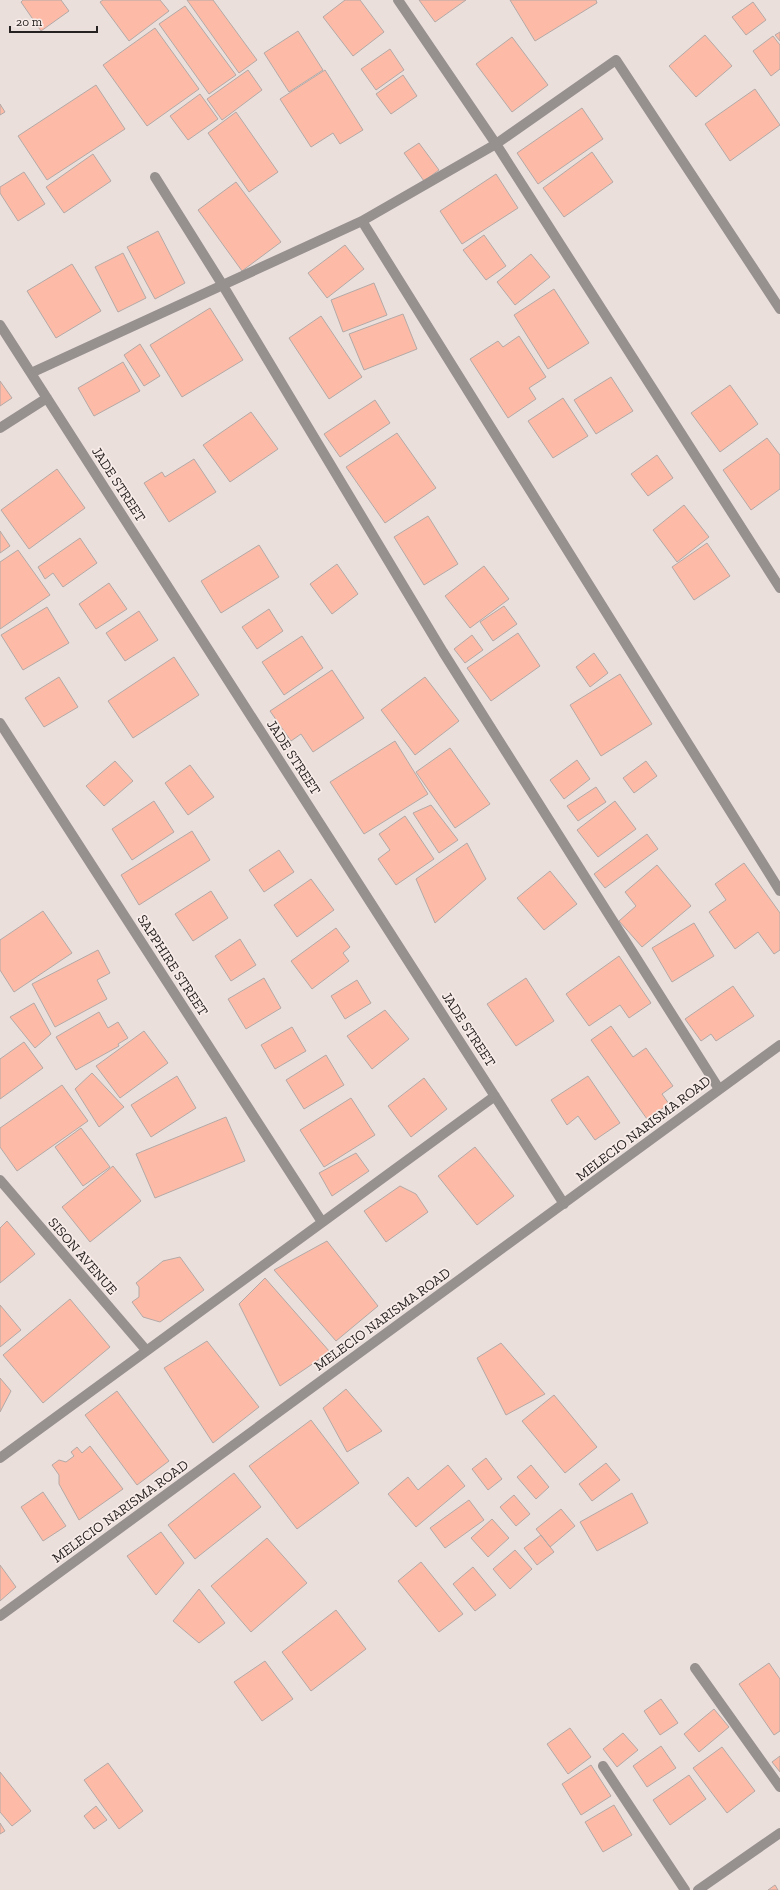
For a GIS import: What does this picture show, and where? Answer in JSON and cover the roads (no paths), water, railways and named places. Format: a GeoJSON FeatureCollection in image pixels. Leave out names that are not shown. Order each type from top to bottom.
{"type":"FeatureCollection","features":[{"type":"Feature","properties":{"kind":"street"},"geometry":{"type":"LineString","coordinates":[[398,0],[496,144],[780,588]]}},
{"type":"Feature","properties":{"kind":"street"},"geometry":{"type":"LineString","coordinates":[[31,372],[362,221],[496,144],[616,60],[780,309]]}},
{"type":"Feature","properties":{"kind":"street"},"geometry":{"type":"LineString","coordinates":[[155,177],[222,284],[443,652],[719,1089]]}},
{"type":"Feature","properties":{"kind":"street"},"geometry":{"type":"LineString","coordinates":[[362,221],[780,891]]}},
{"type":"Feature","properties":{"kind":"street","name":"JADE STREET"},"geometry":{"type":"LineString","coordinates":[[0,325],[564,1204]]}},
{"type":"Feature","properties":{"kind":"street"},"geometry":{"type":"LineString","coordinates":[[0,428],[47,398]]}},
{"type":"Feature","properties":{"kind":"street","name":"SAPPHIRE STREET"},"geometry":{"type":"LineString","coordinates":[[0,723],[322,1222]]}},
{"type":"Feature","properties":{"kind":"street","name":"MELECIO NARISMA ROAD"},"geometry":{"type":"LineString","coordinates":[[0,1616],[780,1045]]}},
{"type":"Feature","properties":{"kind":"street"},"geometry":{"type":"LineString","coordinates":[[0,1458],[495,1096]]}},
{"type":"Feature","properties":{"kind":"street","name":"SISON AVENUE"},"geometry":{"type":"LineString","coordinates":[[0,1180],[146,1350]]}},
{"type":"Feature","properties":{"kind":"street"},"geometry":{"type":"LineString","coordinates":[[695,1668],[780,1787]]}},
{"type":"Feature","properties":{"kind":"street"},"geometry":{"type":"LineString","coordinates":[[603,1766],[685,1890]]}},
{"type":"Feature","properties":{"kind":"street"},"geometry":{"type":"LineString","coordinates":[[698,1890],[780,1833]]}}]}
